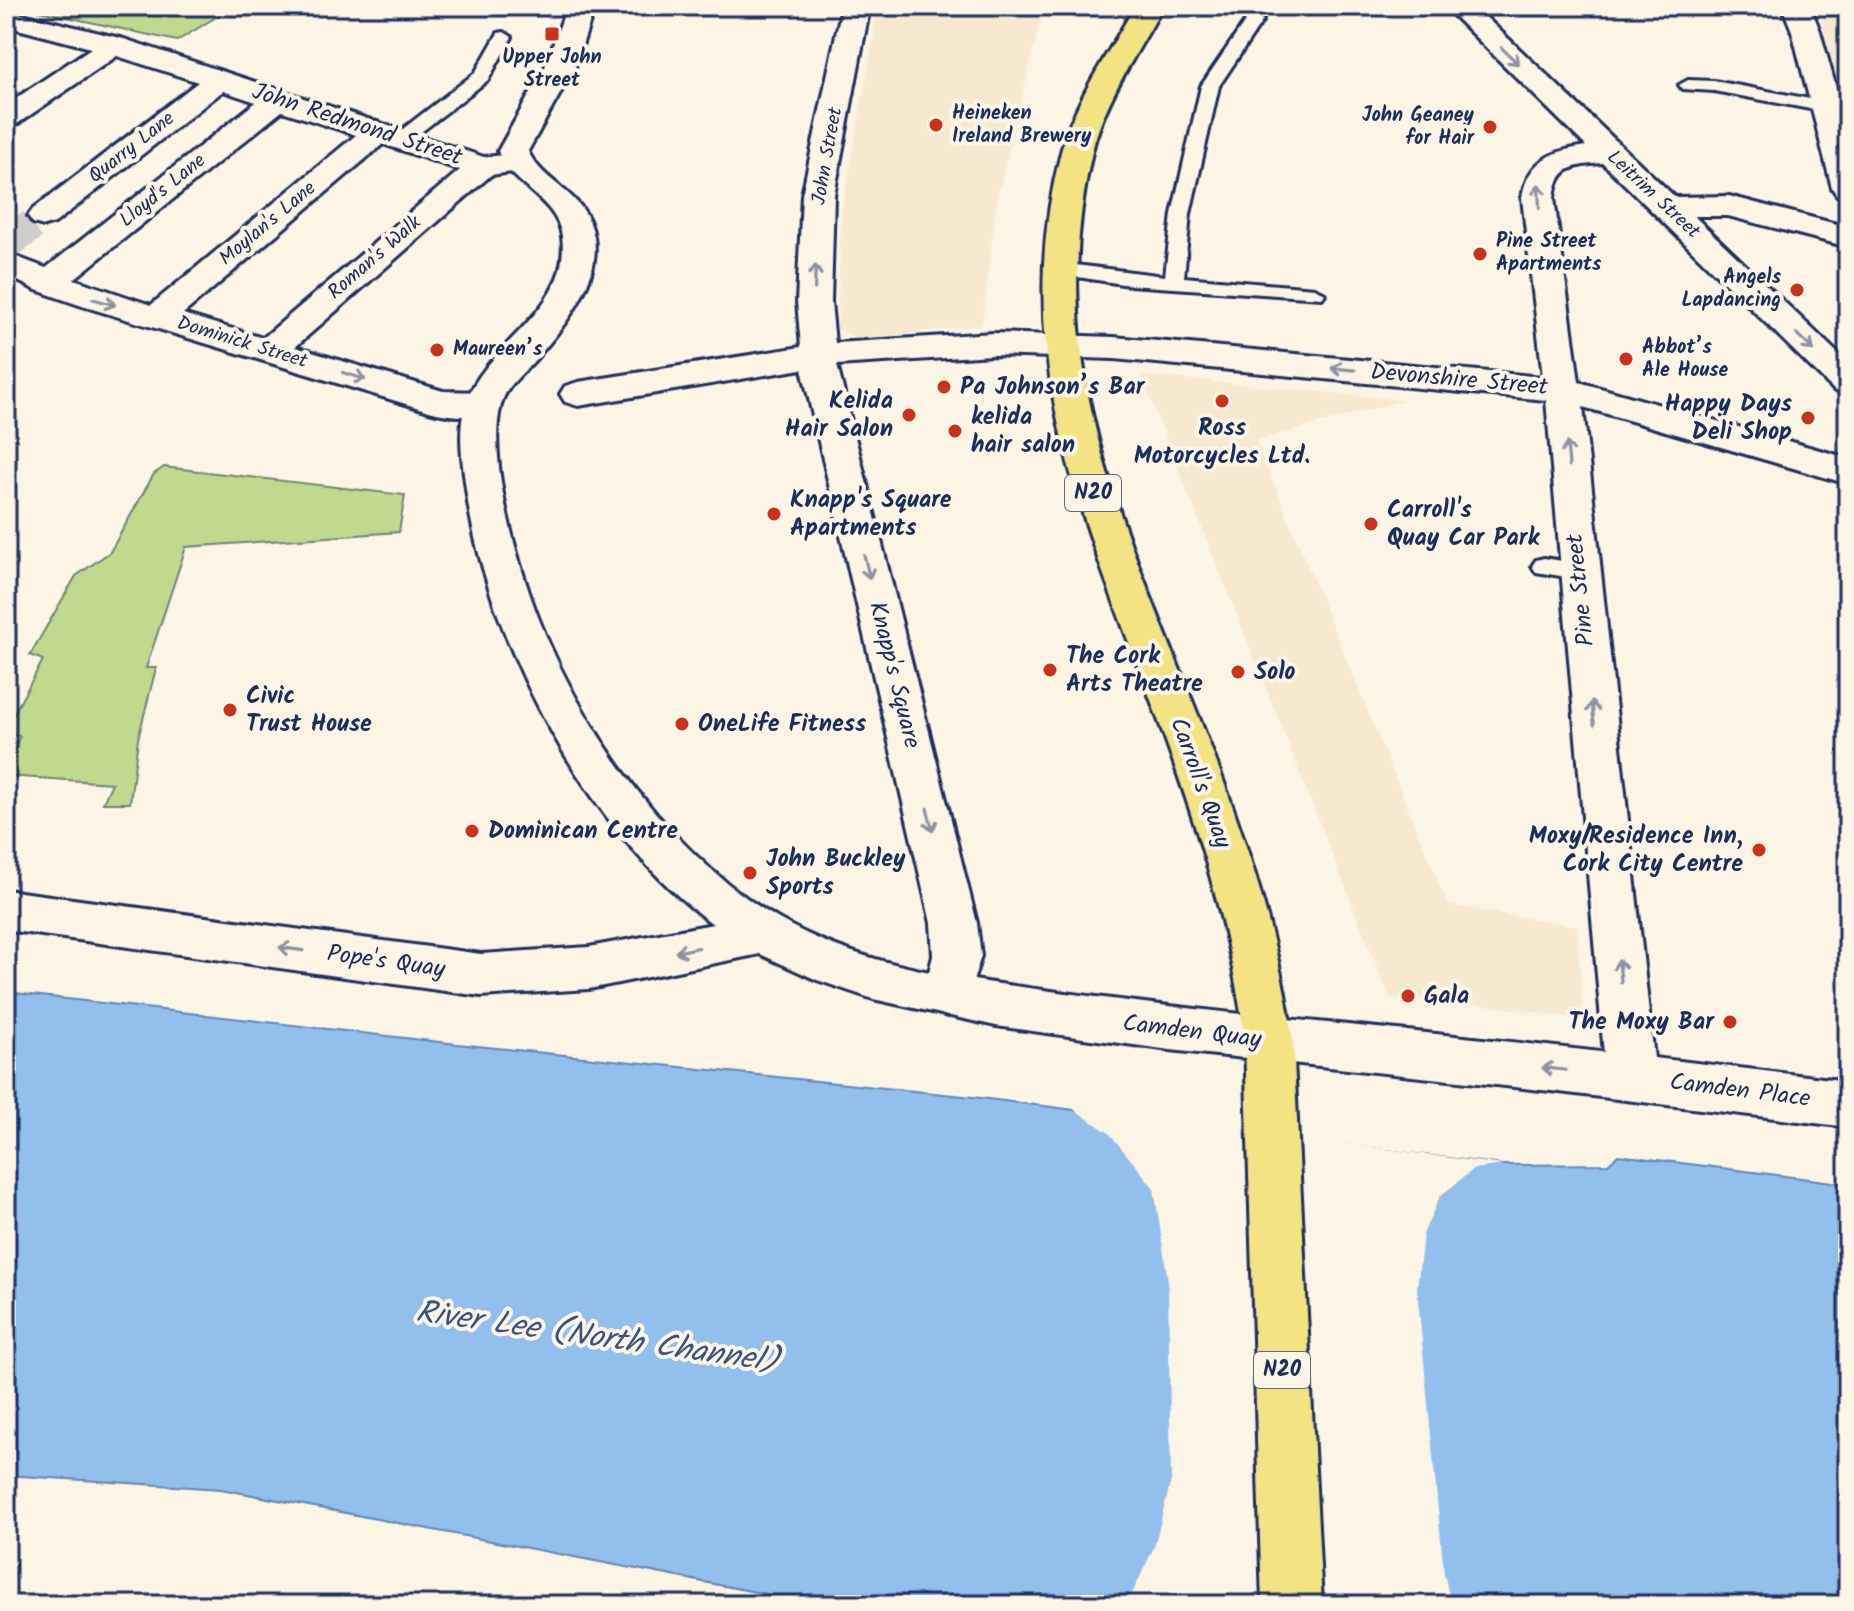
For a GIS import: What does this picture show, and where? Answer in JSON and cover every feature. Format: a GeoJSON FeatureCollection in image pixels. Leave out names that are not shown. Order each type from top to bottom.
{"type":"FeatureCollection","features":[{"type":"Feature","properties":{"kind":"highway","name":"N20"},"geometry":{"type":"LineString","coordinates":[[1061,345],[1057,299],[1059,269],[1065,200],[1077,150],[1094,104],[1149,6]]}},
{"type":"Feature","properties":{"kind":"highway","name":"Carroll's Quay"},"geometry":{"type":"LineString","coordinates":[[1061,345],[1074,424],[1097,510],[1143,636],[1201,777],[1248,919],[1262,982],[1269,1041]]}},
{"type":"Feature","properties":{"kind":"highway","name":"N20"},"geometry":{"type":"LineString","coordinates":[[1269,1041],[1292,1605]]}},
{"type":"Feature","properties":{"kind":"street"},"geometry":{"type":"LineString","coordinates":[[581,6],[560,67],[513,151],[516,163],[565,204],[574,222],[578,250],[565,294],[530,344],[496,381],[483,404],[482,458],[499,561],[511,606],[555,704],[631,811],[689,875],[727,909],[764,933]]}},
{"type":"Feature","properties":{"kind":"street","name":"John Street"},"geometry":{"type":"LineString","coordinates":[[819,355],[814,302],[818,195],[856,6]]}},
{"type":"Feature","properties":{"kind":"street","name":"Leitrim Street"},"geometry":{"type":"LineString","coordinates":[[1458,6],[1586,128],[1606,153],[1668,207],[1848,383]]}},
{"type":"Feature","properties":{"kind":"street"},"geometry":{"type":"LineString","coordinates":[[1796,6],[1806,31],[1848,188]]}},
{"type":"Feature","properties":{"kind":"street","name":"John Redmond Street"},"geometry":{"type":"LineString","coordinates":[[6,18],[114,45],[482,167],[516,163]]}},
{"type":"Feature","properties":{"kind":"street"},"geometry":{"type":"LineString","coordinates":[[6,118],[114,45]]}},
{"type":"Feature","properties":{"kind":"street","name":"Quarry Lane"},"geometry":{"type":"LineString","coordinates":[[44,216],[219,80]]}},
{"type":"Feature","properties":{"kind":"street","name":"Lloyd's Lane"},"geometry":{"type":"LineString","coordinates":[[48,283],[278,99]]}},
{"type":"Feature","properties":{"kind":"street","name":"Moylan's Lane"},"geometry":{"type":"LineString","coordinates":[[158,317],[390,136]]}},
{"type":"Feature","properties":{"kind":"street","name":"Pine Street"},"geometry":{"type":"LineString","coordinates":[[1606,153],[1557,163],[1544,170],[1538,183],[1560,390],[1565,410],[1561,569],[1631,1077]]}},
{"type":"Feature","properties":{"kind":"street","name":"Roman's Walk"},"geometry":{"type":"LineString","coordinates":[[269,351],[482,167]]}},
{"type":"Feature","properties":{"kind":"street"},"geometry":{"type":"LineString","coordinates":[[1668,207],[1729,206],[1848,237]]}},
{"type":"Feature","properties":{"kind":"street","name":"Dominick Street"},"geometry":{"type":"LineString","coordinates":[[6,263],[48,283],[442,403],[483,404]]}},
{"type":"Feature","properties":{"kind":"street","name":"Devonshire Street"},"geometry":{"type":"LineString","coordinates":[[578,394],[819,355],[955,345],[1061,345],[1560,390],[1598,398],[1848,471]]}},
{"type":"Feature","properties":{"kind":"street","name":"Knapp's Square"},"geometry":{"type":"LineString","coordinates":[[819,355],[821,381],[954,923],[957,956],[947,995]]}},
{"type":"Feature","properties":{"kind":"street","name":"Pope's Quay"},"geometry":{"type":"LineString","coordinates":[[6,910],[481,975],[609,967],[764,933]]}},
{"type":"Feature","properties":{"kind":"street","name":"Camden Quay"},"geometry":{"type":"LineString","coordinates":[[764,933],[852,971],[947,995],[1131,1026],[1631,1077]]}},
{"type":"Feature","properties":{"kind":"street","name":"Camden Place"},"geometry":{"type":"LineString","coordinates":[[1631,1077],[1848,1104]]}},
{"type":"Feature","properties":{"kind":"lane"},"geometry":{"type":"LineString","coordinates":[[1174,282],[1181,214],[1210,86],[1241,45],[1255,20]]}},
{"type":"Feature","properties":{"kind":"lane"},"geometry":{"type":"LineString","coordinates":[[390,136],[482,76],[504,37]]}},
{"type":"Feature","properties":{"kind":"lane"},"geometry":{"type":"LineString","coordinates":[[1688,85],[1714,86],[1826,107]]}},
{"type":"Feature","properties":{"kind":"lane"},"geometry":{"type":"LineString","coordinates":[[1059,269],[1315,294]]}},
{"type":"Feature","properties":{"kind":"shaded area","name":"Heineken Ireland Brewery"},"geometry":{"type":"Polygon","coordinates":[[[876,6],[1044,6],[997,199],[982,325],[858,339],[837,328],[841,214],[874,36],[876,6]]]}},
{"type":"Feature","properties":{"kind":"shaded area"},"geometry":{"type":"Polygon","coordinates":[[[1818,6],[1848,6],[1848,129],[1818,6]]]}},
{"type":"Feature","properties":{"kind":"shaded area"},"geometry":{"type":"Polygon","coordinates":[[[1141,375],[1405,400],[1256,441],[1448,905],[1577,926],[1583,1019],[1449,1000],[1390,999],[1141,375]]]}},
{"type":"Feature","properties":{"kind":"green space"},"geometry":{"type":"Polygon","coordinates":[[[16,6],[234,6],[177,41],[16,6]]]}},
{"type":"Feature","properties":{"kind":"green space"},"geometry":{"type":"Polygon","coordinates":[[[164,467],[405,495],[399,532],[186,547],[146,668],[156,668],[138,739],[130,803],[103,803],[112,783],[6,776],[6,765],[20,736],[6,734],[6,728],[43,660],[30,655],[76,576],[110,552],[154,474],[164,467]]]}},
{"type":"Feature","properties":{"kind":"water","name":"River Lee (North Channel)"},"geometry":{"type":"Polygon","coordinates":[[[6,992],[457,1044],[973,1097],[1503,1165],[1608,1164],[1618,1155],[1848,1184],[1848,1605],[823,1605],[221,1489],[6,1475],[6,992]]]}},
{"type":"Feature","properties":{"kind":"pier"},"geometry":{"type":"Polygon","coordinates":[[[1069,1106],[1503,1165],[1474,1169],[1440,1196],[1423,1234],[1417,1288],[1444,1573],[1451,1605],[1120,1605],[1133,1592],[1154,1547],[1171,1481],[1168,1281],[1154,1188],[1109,1133],[1069,1106]]]}},
{"type":"Feature","properties":{"kind":"tunnel"},"geometry":{"type":"LineString","coordinates":[[7,244],[44,216]]}},
{"type":"Feature","properties":{"kind":"place","name":"Upper John Street"},"geometry":{"type":"Point","coordinates":[552,34]}},
{"type":"Feature","properties":{"kind":"place","name":"Heineken Ireland Brewery"},"geometry":{"type":"Point","coordinates":[936,125]}},
{"type":"Feature","properties":{"kind":"place","name":"John Geaney for Hair"},"geometry":{"type":"Point","coordinates":[1490,127]}},
{"type":"Feature","properties":{"kind":"place","name":"Pine Street Apartments"},"geometry":{"type":"Point","coordinates":[1480,254]}},
{"type":"Feature","properties":{"kind":"place","name":"Angels Lapdancing"},"geometry":{"type":"Point","coordinates":[1797,290]}},
{"type":"Feature","properties":{"kind":"place","name":"Maureen’s"},"geometry":{"type":"Point","coordinates":[437,350]}},
{"type":"Feature","properties":{"kind":"place","name":"Abbot’s Ale House"},"geometry":{"type":"Point","coordinates":[1626,359]}},
{"type":"Feature","properties":{"kind":"place","name":"Pa Johnson’s Bar"},"geometry":{"type":"Point","coordinates":[944,387]}},
{"type":"Feature","properties":{"kind":"place","name":"Ross Motorcycles Ltd."},"geometry":{"type":"Point","coordinates":[1222,401]}},
{"type":"Feature","properties":{"kind":"place","name":"Kelida Hair Salon"},"geometry":{"type":"Point","coordinates":[909,415]}},
{"type":"Feature","properties":{"kind":"place","name":"Happy Days Deli Shop"},"geometry":{"type":"Point","coordinates":[1808,418]}},
{"type":"Feature","properties":{"kind":"place","name":"kelida hair salon"},"geometry":{"type":"Point","coordinates":[955,431]}},
{"type":"Feature","properties":{"kind":"place","name":"Knapp's Square Apartments"},"geometry":{"type":"Point","coordinates":[774,514]}},
{"type":"Feature","properties":{"kind":"place","name":"Carroll's Quay Car Park"},"geometry":{"type":"Point","coordinates":[1371,524]}},
{"type":"Feature","properties":{"kind":"place","name":"The Cork Arts Theatre"},"geometry":{"type":"Point","coordinates":[1050,670]}},
{"type":"Feature","properties":{"kind":"place","name":"Solo"},"geometry":{"type":"Point","coordinates":[1238,672]}},
{"type":"Feature","properties":{"kind":"place","name":"Civic Trust House"},"geometry":{"type":"Point","coordinates":[230,710]}},
{"type":"Feature","properties":{"kind":"place","name":"OneLife Fitness"},"geometry":{"type":"Point","coordinates":[682,724]}},
{"type":"Feature","properties":{"kind":"place","name":"Dominican Centre"},"geometry":{"type":"Point","coordinates":[472,831]}},
{"type":"Feature","properties":{"kind":"place","name":"Moxy/Residence Inn, Cork City Centre"},"geometry":{"type":"Point","coordinates":[1759,850]}},
{"type":"Feature","properties":{"kind":"place","name":"John Buckley Sports"},"geometry":{"type":"Point","coordinates":[750,873]}},
{"type":"Feature","properties":{"kind":"place","name":"Gala"},"geometry":{"type":"Point","coordinates":[1408,996]}},
{"type":"Feature","properties":{"kind":"place","name":"The Moxy Bar"},"geometry":{"type":"Point","coordinates":[1730,1022]}}]}
